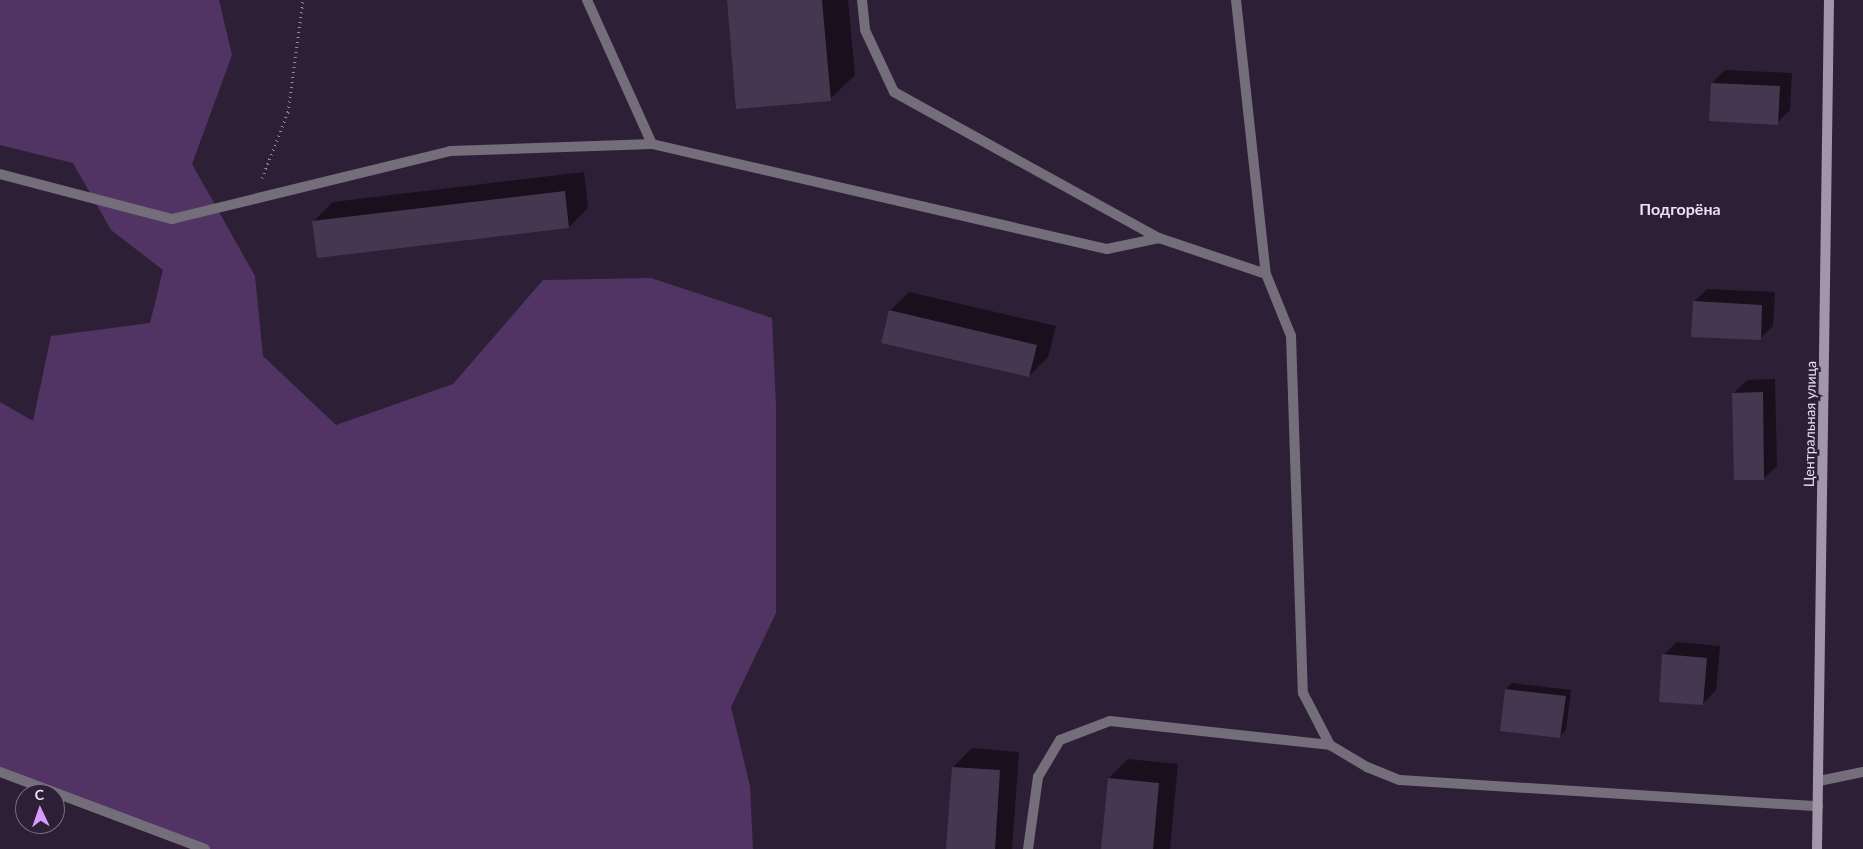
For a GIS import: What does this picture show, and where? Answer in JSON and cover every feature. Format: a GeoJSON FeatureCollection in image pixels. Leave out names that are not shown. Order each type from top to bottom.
{"type":"FeatureCollection","features":[{"type":"Feature","properties":{"kind":"street","name":"Центральная улица"},"geometry":{"type":"LineString","coordinates":[[1817,849],[1829,0]]}},
{"type":"Feature","properties":{"kind":"lane"},"geometry":{"type":"LineString","coordinates":[[587,0],[652,144]]}},
{"type":"Feature","properties":{"kind":"lane"},"geometry":{"type":"LineString","coordinates":[[862,0],[864,30],[894,92],[1159,238],[1266,274]]}},
{"type":"Feature","properties":{"kind":"lane"},"geometry":{"type":"LineString","coordinates":[[1236,0],[1266,274],[1291,336],[1302,693],[1330,745]]}},
{"type":"Feature","properties":{"kind":"lane"},"geometry":{"type":"LineString","coordinates":[[0,174],[172,219],[252,201],[450,151],[652,144],[1107,248],[1159,238]]}},
{"type":"Feature","properties":{"kind":"lane"},"geometry":{"type":"LineString","coordinates":[[1028,849],[1038,777],[1060,740],[1110,721],[1330,745],[1367,767],[1400,780],[1818,806]]}},
{"type":"Feature","properties":{"kind":"lane"},"geometry":{"type":"LineString","coordinates":[[0,772],[204,849]]}},
{"type":"Feature","properties":{"kind":"lane"},"geometry":{"type":"LineString","coordinates":[[1819,782],[1863,772]]}},
{"type":"Feature","properties":{"kind":"path"},"geometry":{"type":"LineString","coordinates":[[252,201],[288,112],[303,0]]}},
{"type":"Feature","properties":{"kind":"shaded area"},"geometry":{"type":"Polygon","coordinates":[[[0,0],[219,0],[232,55],[192,164],[255,276],[263,356],[336,425],[453,384],[543,280],[651,278],[772,318],[776,406],[776,613],[731,707],[750,786],[753,849],[195,849],[65,797],[65,784],[32,784],[0,771],[0,402],[33,421],[51,336],[150,323],[163,270],[111,230],[73,163],[0,145],[0,0]]]}},
{"type":"Feature","properties":{"kind":"building"},"geometry":{"type":"Polygon","coordinates":[[[727,0],[822,0],[831,101],[736,109],[727,0]]]}},
{"type":"Feature","properties":{"kind":"building"},"geometry":{"type":"Polygon","coordinates":[[[1711,83],[1780,86],[1778,125],[1709,121],[1711,83]]]}},
{"type":"Feature","properties":{"kind":"building"},"geometry":{"type":"Polygon","coordinates":[[[565,191],[569,228],[317,258],[312,221],[565,191]]]}},
{"type":"Feature","properties":{"kind":"building"},"geometry":{"type":"Polygon","coordinates":[[[1693,301],[1762,305],[1761,340],[1691,337],[1693,301]]]}},
{"type":"Feature","properties":{"kind":"building"},"geometry":{"type":"Polygon","coordinates":[[[889,310],[1037,345],[1029,377],[881,343],[889,310]]]}},
{"type":"Feature","properties":{"kind":"building"},"geometry":{"type":"Polygon","coordinates":[[[1763,392],[1764,480],[1734,480],[1732,393],[1763,392]]]}},
{"type":"Feature","properties":{"kind":"building"},"geometry":{"type":"Polygon","coordinates":[[[1662,654],[1707,658],[1703,705],[1659,702],[1662,654]]]}},
{"type":"Feature","properties":{"kind":"building"},"geometry":{"type":"Polygon","coordinates":[[[1505,689],[1566,696],[1560,738],[1500,731],[1505,689]]]}},
{"type":"Feature","properties":{"kind":"building"},"geometry":{"type":"Polygon","coordinates":[[[952,767],[1000,770],[995,849],[946,849],[952,767]]]}},
{"type":"Feature","properties":{"kind":"building"},"geometry":{"type":"Polygon","coordinates":[[[1108,778],[1159,783],[1153,849],[1101,849],[1108,778]]]}},
{"type":"Feature","properties":{"kind":"district","name":"Подгорёна"},"geometry":{"type":"Point","coordinates":[1680,209]}}]}
